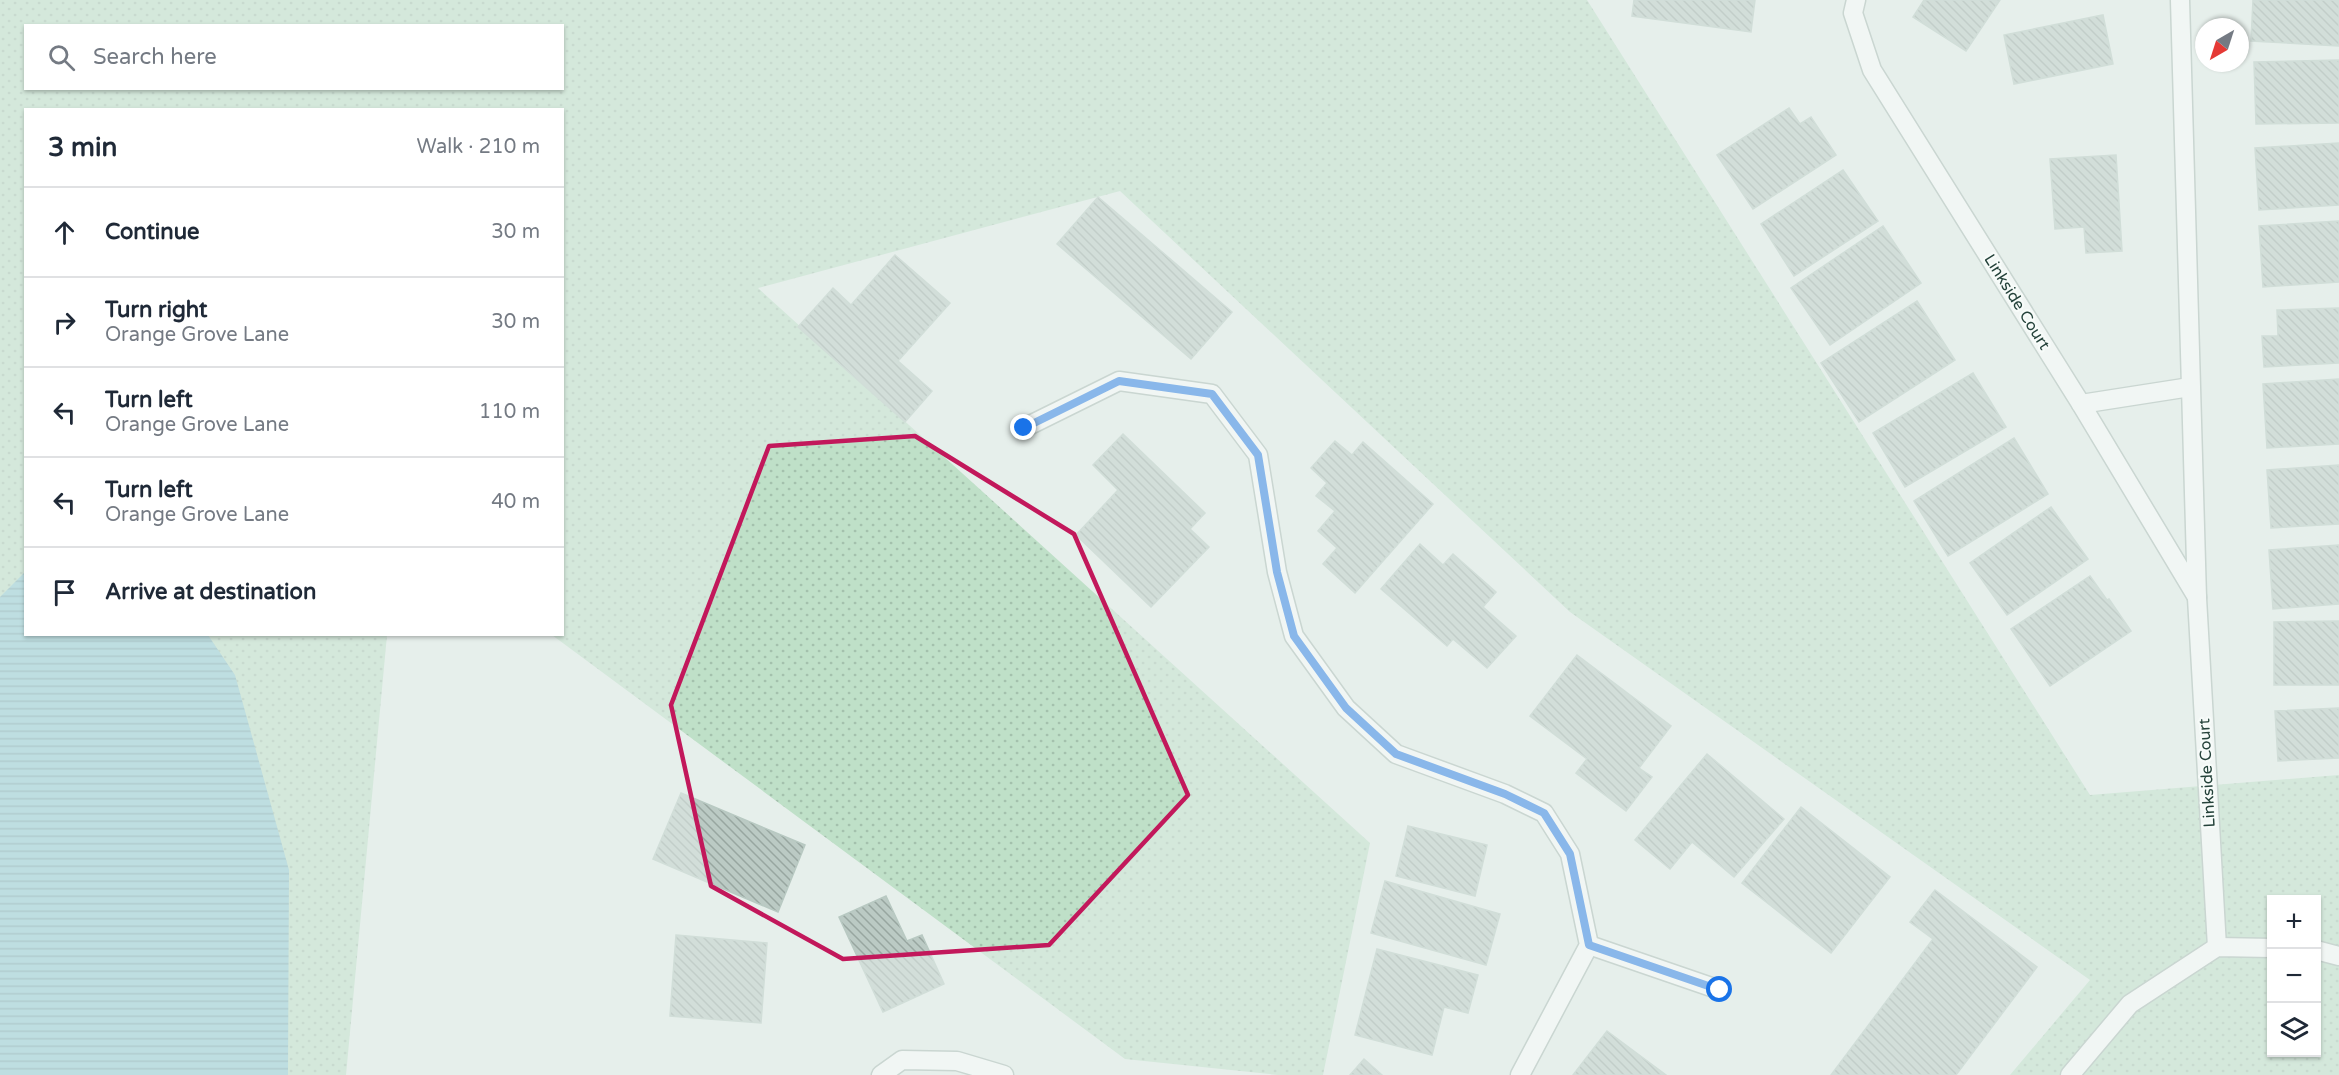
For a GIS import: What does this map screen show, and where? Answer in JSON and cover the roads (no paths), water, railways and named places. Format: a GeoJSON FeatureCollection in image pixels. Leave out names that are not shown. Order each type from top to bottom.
{"type":"FeatureCollection","features":[{"type":"Feature","properties":{"kind":"street","name":"Linkside Court"},"geometry":{"type":"LineString","coordinates":[[1856,0],[1853,13],[1872,70],[2081,404],[2198,598]]}},
{"type":"Feature","properties":{"kind":"street","name":"Linkside Court"},"geometry":{"type":"LineString","coordinates":[[2180,0],[2198,598],[2217,947]]}},
{"type":"Feature","properties":{"kind":"street"},"geometry":{"type":"LineString","coordinates":[[1024,428],[1119,381],[1212,394],[1258,455],[1277,572],[1294,636],[1346,708],[1396,754],[1505,794],[1544,813],[1570,854],[1589,945],[1520,1075]]}},
{"type":"Feature","properties":{"kind":"street"},"geometry":{"type":"LineString","coordinates":[[2081,404],[2190,387]]}},
{"type":"Feature","properties":{"kind":"street"},"geometry":{"type":"LineString","coordinates":[[1589,945],[1720,990]]}},
{"type":"Feature","properties":{"kind":"street"},"geometry":{"type":"LineString","coordinates":[[2070,1075],[2130,1004],[2217,947],[2267,948]]}},
{"type":"Feature","properties":{"kind":"street"},"geometry":{"type":"LineString","coordinates":[[2321,952],[2339,957]]}},
{"type":"Feature","properties":{"kind":"street"},"geometry":{"type":"LineString","coordinates":[[881,1075],[902,1060],[957,1061],[1004,1075]]}},
{"type":"Feature","properties":{"kind":"water"},"geometry":{"type":"Polygon","coordinates":[[[24,573],[24,636],[209,636],[235,675],[289,870],[288,1075],[0,1075],[0,597],[24,573]]]}}]}
